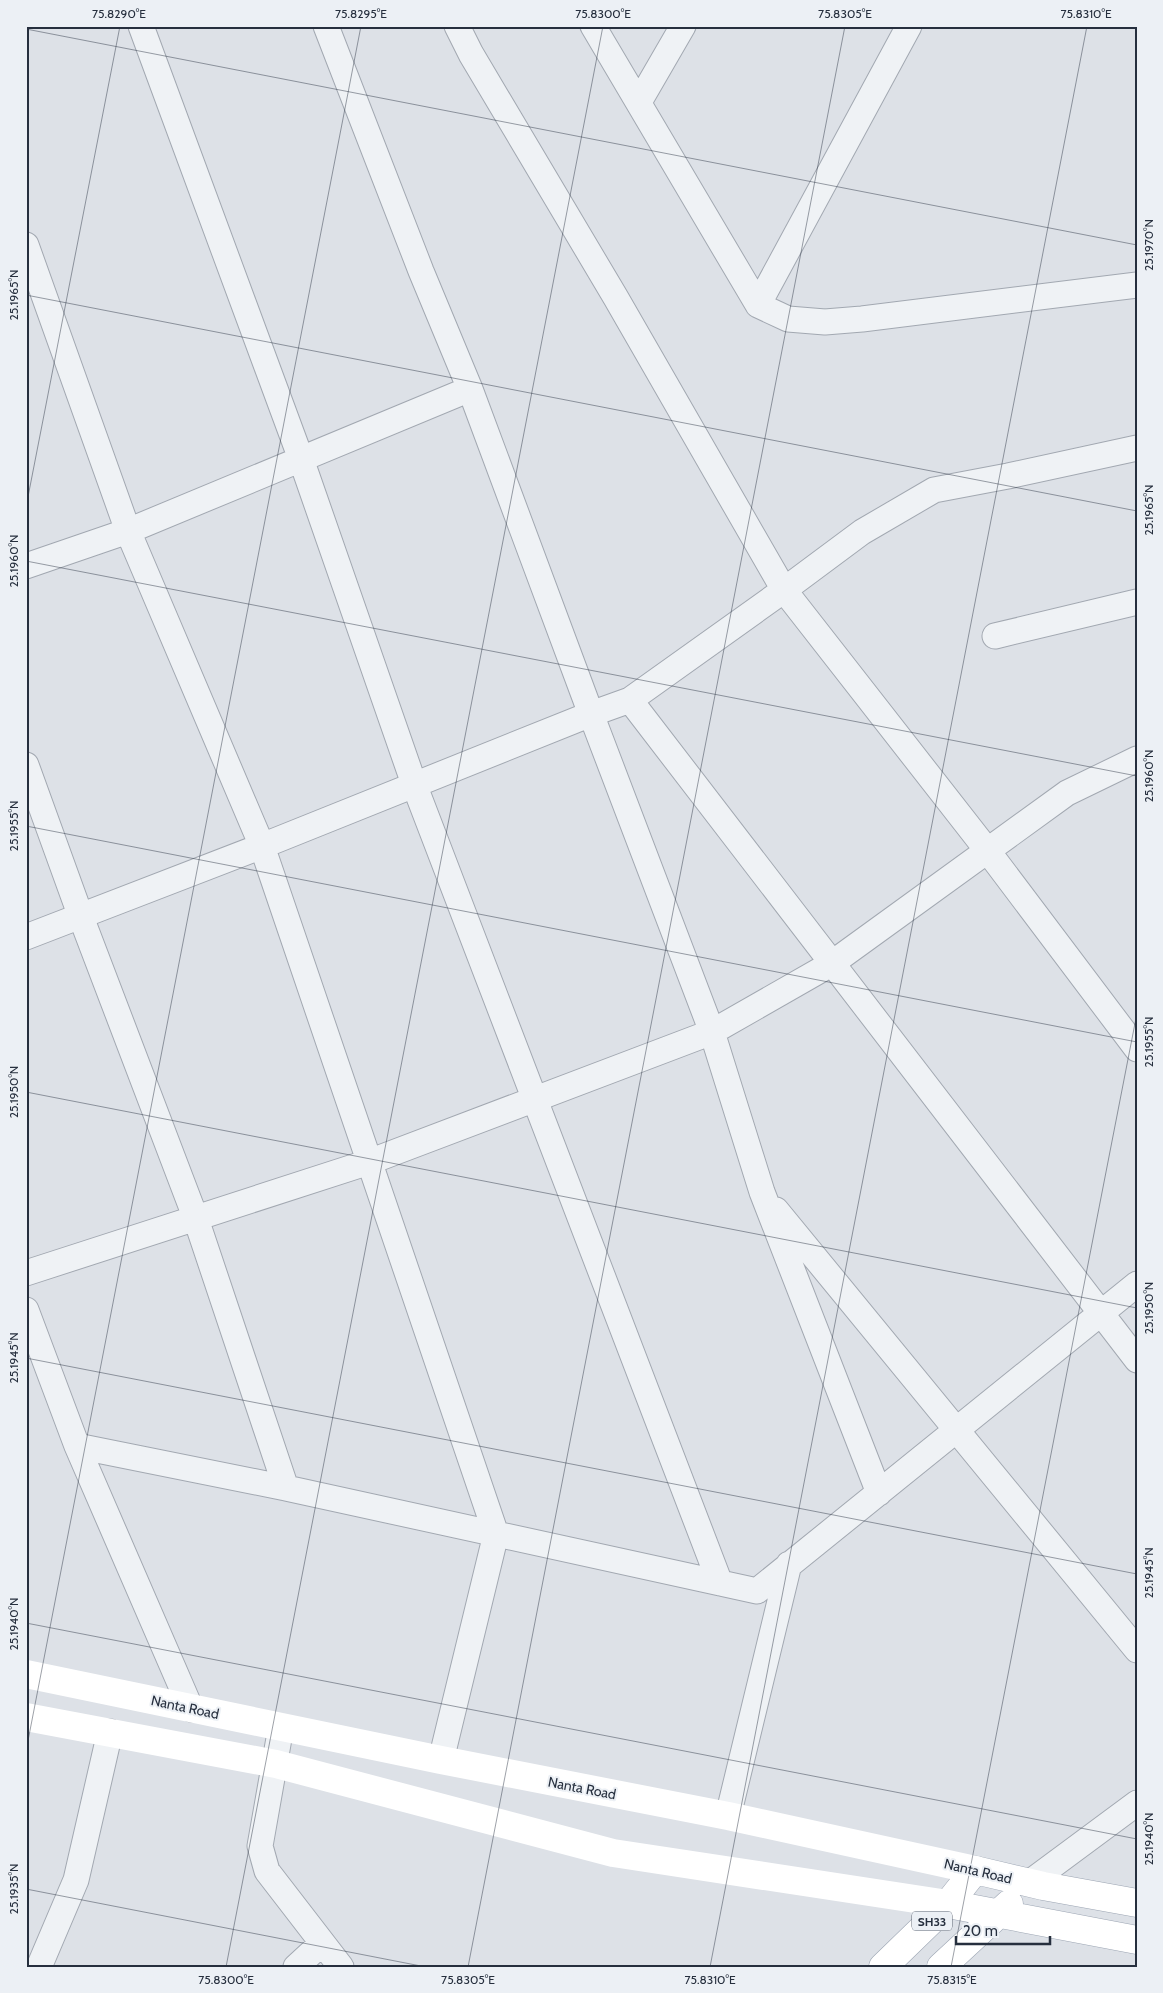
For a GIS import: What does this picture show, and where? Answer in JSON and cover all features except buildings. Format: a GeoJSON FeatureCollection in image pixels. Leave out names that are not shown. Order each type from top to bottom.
{"type":"FeatureCollection","features":[{"type":"Feature","properties":{"kind":"main road","name":"Nanta Road"},"geometry":{"type":"LineString","coordinates":[[26,1674],[441,1760],[728,1816],[1029,1882],[1137,1903]]}},
{"type":"Feature","properties":{"kind":"main road"},"geometry":{"type":"LineString","coordinates":[[26,1717],[276,1764],[613,1853],[948,1904]]}},
{"type":"Feature","properties":{"kind":"main road","name":"SH33"},"geometry":{"type":"LineString","coordinates":[[883,1967],[948,1904],[975,1870]]}},
{"type":"Feature","properties":{"kind":"main road","name":"SH33"},"geometry":{"type":"LineString","coordinates":[[941,1967],[1000,1915],[1029,1882]]}},
{"type":"Feature","properties":{"kind":"main road","name":"SH33"},"geometry":{"type":"LineString","coordinates":[[948,1904],[1137,1940]]}},
{"type":"Feature","properties":{"kind":"street"},"geometry":{"type":"LineString","coordinates":[[141,26],[301,459],[414,784],[720,1583]]}},
{"type":"Feature","properties":{"kind":"street"},"geometry":{"type":"LineString","coordinates":[[326,26],[421,271],[470,389],[712,1032],[762,1192],[879,1492]]}},
{"type":"Feature","properties":{"kind":"street"},"geometry":{"type":"LineString","coordinates":[[457,26],[471,54],[616,298],[784,590],[987,850],[1137,1049]]}},
{"type":"Feature","properties":{"kind":"street"},"geometry":{"type":"LineString","coordinates":[[593,26],[758,305],[788,319],[825,322],[1137,284]]}},
{"type":"Feature","properties":{"kind":"street"},"geometry":{"type":"LineString","coordinates":[[639,102],[683,26]]}},
{"type":"Feature","properties":{"kind":"street"},"geometry":{"type":"LineString","coordinates":[[758,305],[909,26]]}},
{"type":"Feature","properties":{"kind":"street"},"geometry":{"type":"LineString","coordinates":[[26,245],[128,531],[262,846],[496,1534],[441,1760]]}},
{"type":"Feature","properties":{"kind":"street"},"geometry":{"type":"LineString","coordinates":[[26,566],[128,531],[470,389]]}},
{"type":"Feature","properties":{"kind":"street"},"geometry":{"type":"LineString","coordinates":[[26,937],[630,700],[862,532],[934,490],[1137,448]]}},
{"type":"Feature","properties":{"kind":"street"},"geometry":{"type":"LineString","coordinates":[[995,636],[1137,602]]}},
{"type":"Feature","properties":{"kind":"street"},"geometry":{"type":"LineString","coordinates":[[630,700],[1137,1360]]}},
{"type":"Feature","properties":{"kind":"street"},"geometry":{"type":"LineString","coordinates":[[26,1273],[369,1162],[712,1032],[831,964],[1067,792],[1137,759]]}},
{"type":"Feature","properties":{"kind":"street"},"geometry":{"type":"LineString","coordinates":[[26,765],[81,917],[196,1218],[286,1488]]}},
{"type":"Feature","properties":{"kind":"street"},"geometry":{"type":"LineString","coordinates":[[762,1192],[1137,1650]]}},
{"type":"Feature","properties":{"kind":"street"},"geometry":{"type":"LineString","coordinates":[[77,1446],[286,1488],[757,1591],[1137,1284]]}},
{"type":"Feature","properties":{"kind":"street"},"geometry":{"type":"LineString","coordinates":[[26,1310],[77,1446],[191,1708]]}},
{"type":"Feature","properties":{"kind":"street"},"geometry":{"type":"LineString","coordinates":[[728,1816],[789,1564]]}},
{"type":"Feature","properties":{"kind":"street"},"geometry":{"type":"LineString","coordinates":[[281,1727],[276,1764],[260,1846],[267,1871],[341,1967]]}},
{"type":"Feature","properties":{"kind":"street"},"geometry":{"type":"LineString","coordinates":[[39,1967],[76,1880],[110,1732]]}},
{"type":"Feature","properties":{"kind":"street"},"geometry":{"type":"LineString","coordinates":[[1029,1882],[1137,1803]]}},
{"type":"Feature","properties":{"kind":"street"},"geometry":{"type":"LineString","coordinates":[[296,1967],[322,1943]]}}]}
